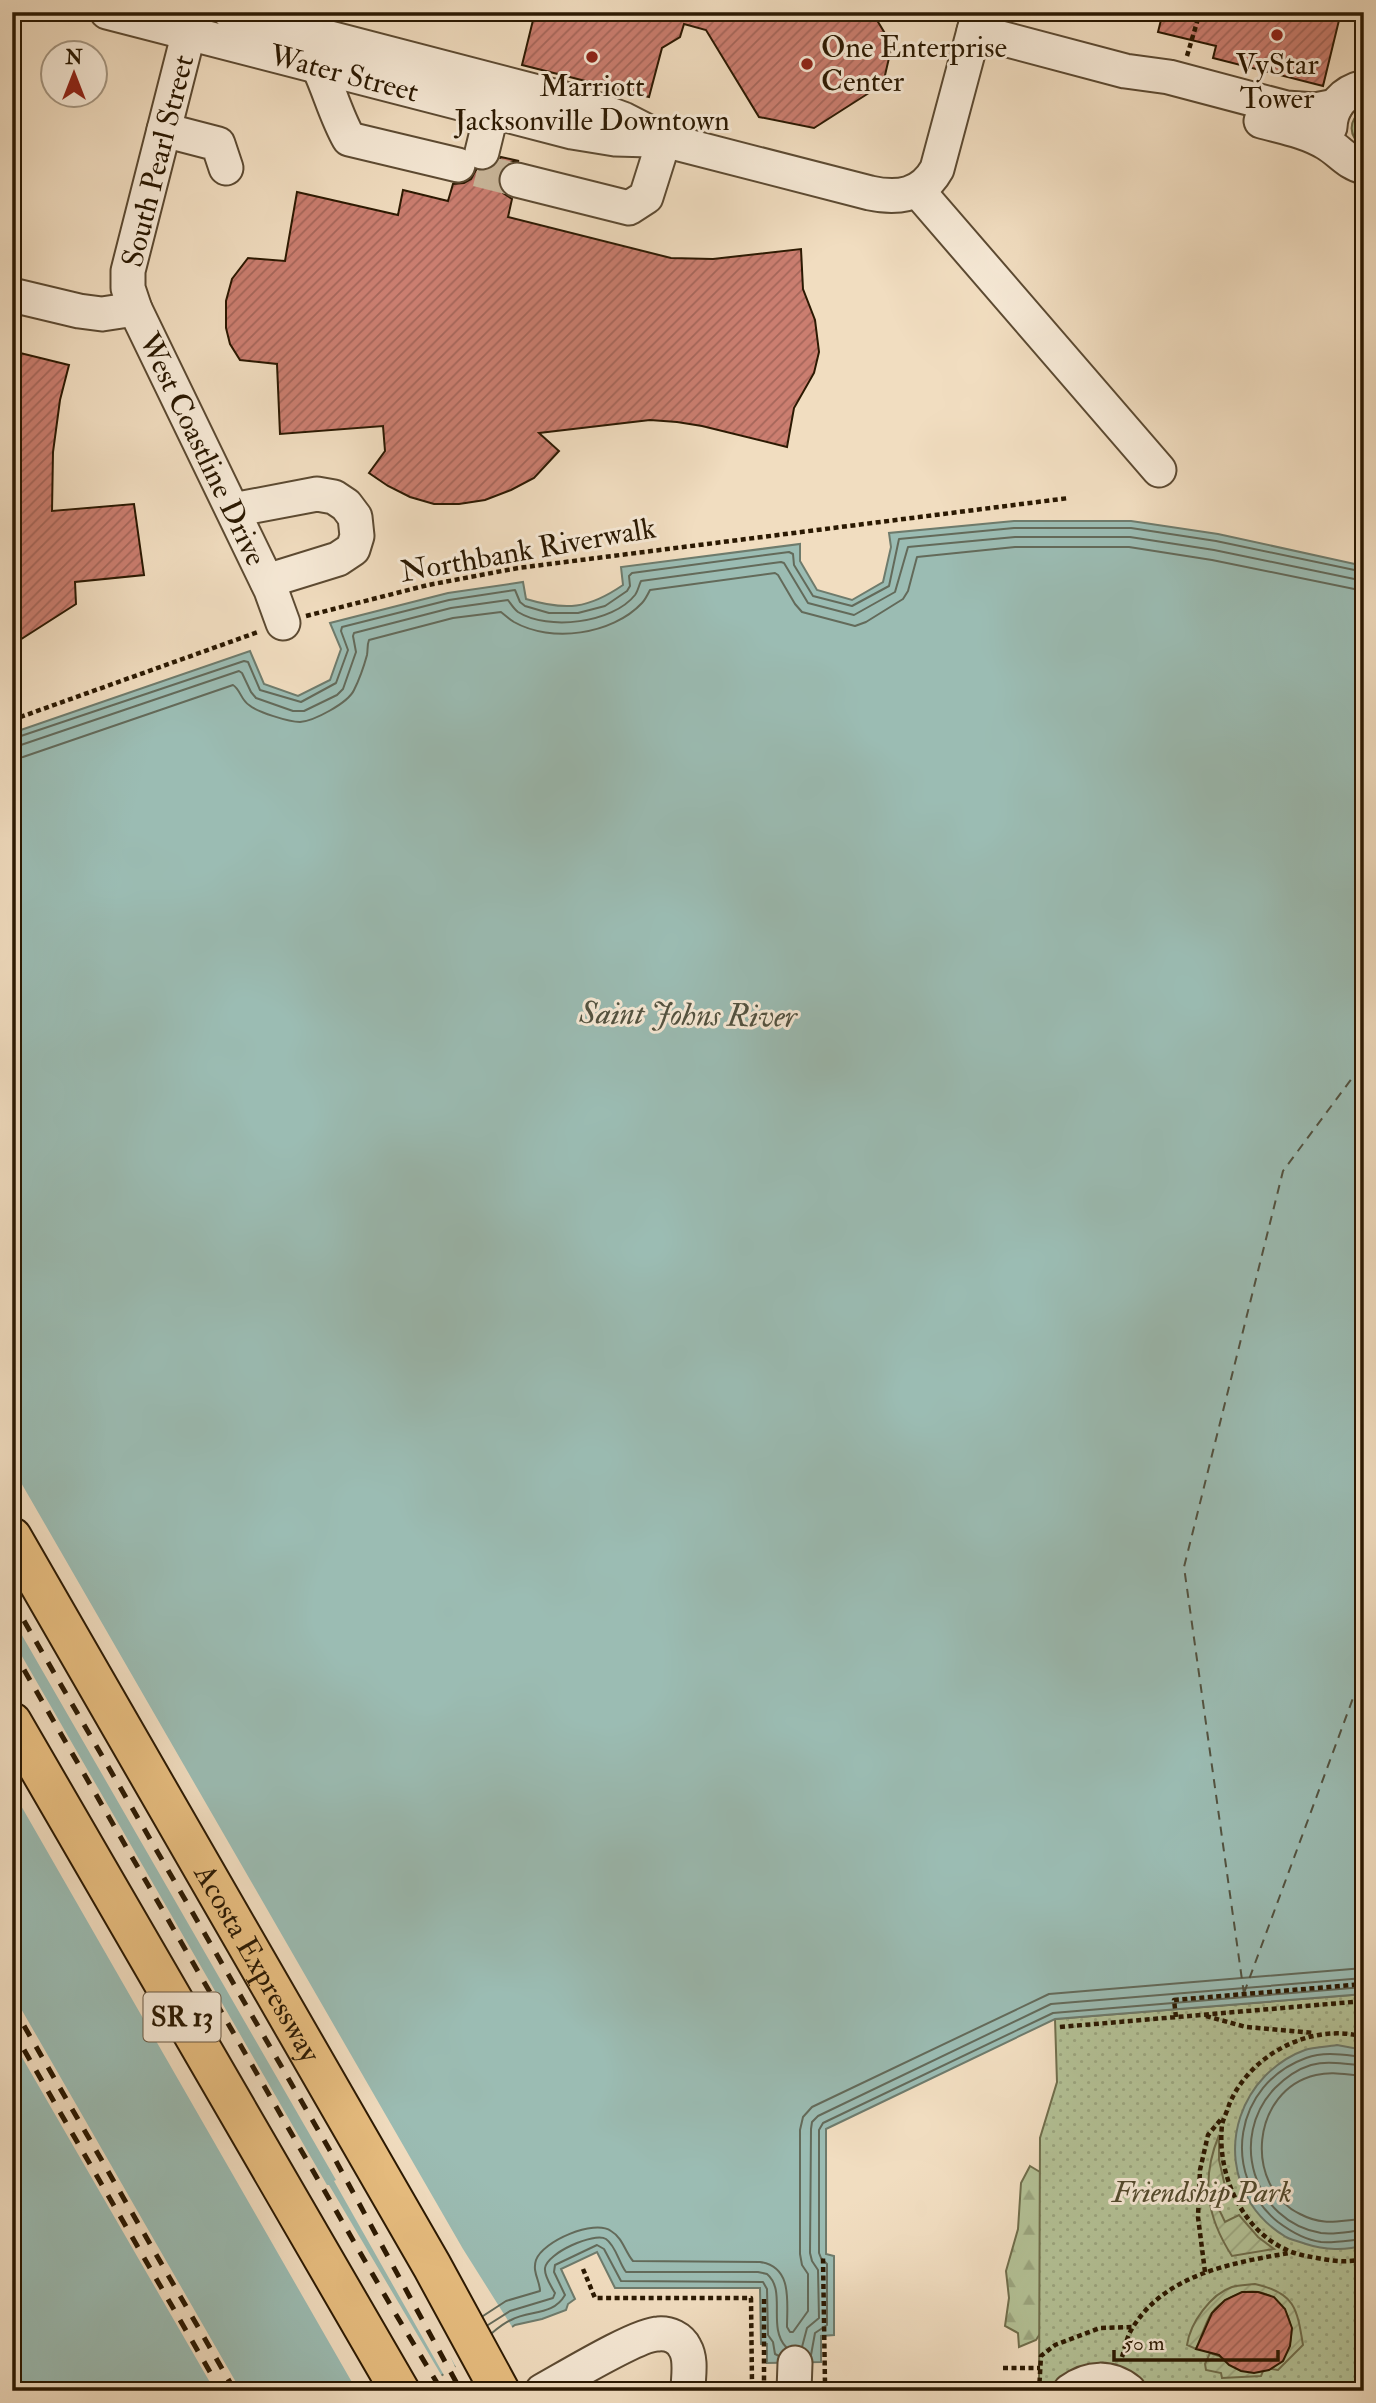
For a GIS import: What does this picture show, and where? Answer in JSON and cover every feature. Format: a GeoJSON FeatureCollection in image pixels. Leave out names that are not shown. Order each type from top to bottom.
{"type":"FeatureCollection","features":[{"type":"Feature","properties":{"kind":"highway","name":"Acosta Expressway"},"geometry":{"type":"LineString","coordinates":[[12,1537],[432,2266],[500,2391]]}},
{"type":"Feature","properties":{"kind":"highway","name":"SR 13"},"geometry":{"type":"LineString","coordinates":[[12,1722],[353,2312],[388,2391]]}},
{"type":"Feature","properties":{"kind":"highway"},"geometry":{"type":"LineString","coordinates":[[432,2266],[517,2391]]}},
{"type":"Feature","properties":{"kind":"highway"},"geometry":{"type":"LineString","coordinates":[[353,2312],[400,2391]]}},
{"type":"Feature","properties":{"kind":"street","name":"Water Street"},"geometry":{"type":"LineString","coordinates":[[107,12],[191,23],[319,68],[495,97],[603,111],[664,140],[870,193],[900,196],[918,191]]}},
{"type":"Feature","properties":{"kind":"street","name":"Water Street"},"geometry":{"type":"LineString","coordinates":[[230,12],[495,97]]}},
{"type":"Feature","properties":{"kind":"street"},"geometry":{"type":"LineString","coordinates":[[1159,470],[918,191],[937,169],[976,21],[1125,71],[1169,77],[1286,108],[1315,110],[1350,95]]}},
{"type":"Feature","properties":{"kind":"street","name":"South Pearl Street"},"geometry":{"type":"LineString","coordinates":[[135,309],[128,288],[128,271],[191,23]]}},
{"type":"Feature","properties":{"kind":"street"},"geometry":{"type":"LineString","coordinates":[[1336,150],[1330,132],[1332,114],[1350,95],[1364,60]]}},
{"type":"Feature","properties":{"kind":"street"},"geometry":{"type":"LineString","coordinates":[[319,68],[331,93],[338,120],[349,139],[470,158],[495,97]]}},
{"type":"Feature","properties":{"kind":"street"},"geometry":{"type":"LineString","coordinates":[[1125,71],[1160,92],[1302,132],[1336,150],[1347,161],[1364,167]]}},
{"type":"Feature","properties":{"kind":"street"},"geometry":{"type":"LineString","coordinates":[[164,130],[218,145],[226,168]]}},
{"type":"Feature","properties":{"kind":"street"},"geometry":{"type":"LineString","coordinates":[[517,180],[629,208],[646,197],[664,140]]}},
{"type":"Feature","properties":{"kind":"street"},"geometry":{"type":"LineString","coordinates":[[12,295],[79,312],[102,314],[135,309]]}},
{"type":"Feature","properties":{"kind":"street","name":"West Coastline Drive"},"geometry":{"type":"LineString","coordinates":[[135,309],[269,585],[283,623]]}},
{"type":"Feature","properties":{"kind":"street"},"geometry":{"type":"LineString","coordinates":[[233,510],[317,495],[334,497],[346,505],[355,517],[357,536],[353,549],[338,559],[269,585]]}},
{"type":"Feature","properties":{"kind":"street"},"geometry":{"type":"LineString","coordinates":[[542,2391],[640,2339],[658,2333],[677,2339],[687,2351],[688,2391]]}},
{"type":"Feature","properties":{"kind":"street"},"geometry":{"type":"LineString","coordinates":[[1070,2391],[1084,2382],[1099,2379],[1121,2386]]}},
{"type":"Feature","properties":{"kind":"path"},"geometry":{"type":"LineString","coordinates":[[1186,57],[1200,12]]}},
{"type":"Feature","properties":{"kind":"path","name":"Northbank Riverwalk"},"geometry":{"type":"LineString","coordinates":[[12,720],[283,623],[428,585],[519,568],[1069,498]]}},
{"type":"Feature","properties":{"kind":"path"},"geometry":{"type":"LineString","coordinates":[[1176,2017],[1174,2000],[1364,1984]]}},
{"type":"Feature","properties":{"kind":"path"},"geometry":{"type":"LineString","coordinates":[[1060,2027],[1364,2001]]}},
{"type":"Feature","properties":{"kind":"path"},"geometry":{"type":"LineString","coordinates":[[1200,2015],[1246,2027],[1363,2036]]}},
{"type":"Feature","properties":{"kind":"path"},"geometry":{"type":"LineString","coordinates":[[1319,2034],[1286,2045],[1257,2065],[1234,2093],[1222,2123],[1222,2154],[1231,2189],[1244,2214],[1265,2238],[1289,2253],[1331,2261],[1364,2258]]}},
{"type":"Feature","properties":{"kind":"path"},"geometry":{"type":"LineString","coordinates":[[1205,2272],[1198,2217],[1200,2170],[1208,2136],[1227,2112]]}},
{"type":"Feature","properties":{"kind":"path"},"geometry":{"type":"LineString","coordinates":[[1121,2386],[1133,2327],[1152,2304],[1196,2275],[1289,2253]]}},
{"type":"Feature","properties":{"kind":"path"},"geometry":{"type":"LineString","coordinates":[[823,2259],[824,2335]]}},
{"type":"Feature","properties":{"kind":"path"},"geometry":{"type":"LineString","coordinates":[[583,2269],[595,2298],[751,2298],[752,2384]]}},
{"type":"Feature","properties":{"kind":"path"},"geometry":{"type":"LineString","coordinates":[[764,2299],[765,2344],[784,2379]]}},
{"type":"Feature","properties":{"kind":"path"},"geometry":{"type":"LineString","coordinates":[[1039,2391],[1041,2356],[1055,2345],[1100,2328],[1133,2327]]}},
{"type":"Feature","properties":{"kind":"path"},"geometry":{"type":"LineString","coordinates":[[1003,2368],[1040,2368]]}},
{"type":"Feature","properties":{"kind":"green space"},"geometry":{"type":"Polygon","coordinates":[[[1364,110],[1364,146],[1352,133],[1352,123],[1364,110]]]}},
{"type":"Feature","properties":{"kind":"green space","name":"Friendship Park"},"geometry":{"type":"Polygon","coordinates":[[[1364,1994],[1364,2391],[1039,2391],[1040,2138],[1057,2082],[1055,2019],[1364,1994]]]}},
{"type":"Feature","properties":{"kind":"green space"},"geometry":{"type":"Polygon","coordinates":[[[1219,2135],[1219,2160],[1227,2195],[1215,2201],[1225,2222],[1239,2215],[1258,2237],[1274,2249],[1232,2256],[1223,2241],[1212,2212],[1208,2182],[1213,2151],[1219,2135]]]}},
{"type":"Feature","properties":{"kind":"green space"},"geometry":{"type":"Polygon","coordinates":[[[1030,2166],[1045,2175],[1050,2318],[1036,2340],[1019,2347],[1018,2333],[1005,2326],[1009,2298],[1006,2271],[1018,2229],[1021,2183],[1030,2166]]]}},
{"type":"Feature","properties":{"kind":"green space"},"geometry":{"type":"Polygon","coordinates":[[[1255,2284],[1279,2292],[1292,2304],[1299,2321],[1303,2345],[1278,2370],[1271,2369],[1284,2357],[1290,2342],[1291,2327],[1286,2313],[1277,2301],[1265,2294],[1249,2292],[1226,2300],[1211,2314],[1196,2349],[1187,2345],[1192,2328],[1209,2303],[1232,2287],[1255,2284]]]}},
{"type":"Feature","properties":{"kind":"green space"},"geometry":{"type":"Polygon","coordinates":[[[1210,2353],[1263,2371],[1261,2376],[1222,2378],[1221,2373],[1206,2370],[1205,2364],[1210,2353]]]}},
{"type":"Feature","properties":{"kind":"water","name":"Saint Johns River"},"geometry":{"type":"Polygon","coordinates":[[[1014,521],[1131,521],[1218,534],[1364,566],[1364,1994],[1055,2019],[826,2129],[826,2254],[834,2256],[834,2335],[821,2336],[821,2362],[767,2363],[767,2344],[761,2344],[760,2288],[615,2288],[597,2252],[561,2269],[575,2299],[568,2304],[566,2310],[515,2325],[419,2391],[12,2391],[12,733],[250,651],[264,684],[298,696],[330,680],[341,649],[330,623],[448,593],[523,582],[526,599],[553,605],[576,606],[599,599],[623,585],[621,567],[800,544],[800,561],[817,590],[852,600],[883,582],[891,547],[889,533],[1014,521]]]}},
{"type":"Feature","properties":{"kind":"water"},"geometry":{"type":"Polygon","coordinates":[[[1337,2045],[1364,2050],[1364,2245],[1328,2249],[1286,2237],[1266,2222],[1251,2204],[1241,2183],[1236,2161],[1236,2139],[1240,2116],[1250,2095],[1269,2072],[1300,2052],[1337,2045]]]}},
{"type":"Feature","properties":{"kind":"pier"},"geometry":{"type":"Polygon","coordinates":[[[12,1467],[463,2249],[514,2330],[457,2369],[450,2356],[456,2369],[445,2377],[334,2181],[336,2180],[12,1618],[12,1467]]]}},
{"type":"Feature","properties":{"kind":"pier"},"geometry":{"type":"Polygon","coordinates":[[[12,1639],[327,2185],[443,2378],[432,2386],[429,2383],[431,2386],[424,2391],[357,2391],[12,1790],[12,1639]]]}},
{"type":"Feature","properties":{"kind":"pier"},"geometry":{"type":"Polygon","coordinates":[[[12,1993],[241,2391],[215,2391],[12,2040],[12,1993]]]}},
{"type":"Feature","properties":{"kind":"building","name":"One Enterprise Center"},"geometry":{"type":"Polygon","coordinates":[[[535,12],[872,12],[892,45],[883,84],[814,128],[759,117],[706,30],[684,24],[680,37],[662,48],[649,97],[522,65],[535,12]]]}},
{"type":"Feature","properties":{"kind":"building","name":"VyStar Tower"},"geometry":{"type":"Polygon","coordinates":[[[1163,12],[1341,12],[1323,86],[1213,58],[1216,46],[1158,32],[1163,12]]]}},
{"type":"Feature","properties":{"kind":"building"},"geometry":{"type":"Polygon","coordinates":[[[501,157],[519,161],[504,166],[498,176],[503,193],[512,199],[508,217],[671,258],[713,259],[801,249],[803,289],[815,320],[819,352],[814,373],[794,408],[787,447],[702,426],[650,420],[539,433],[559,451],[534,478],[485,500],[434,504],[410,497],[369,473],[385,451],[383,426],[280,434],[277,364],[240,360],[230,344],[226,328],[226,301],[232,279],[248,258],[285,261],[297,192],[398,215],[403,190],[448,201],[453,184],[471,179],[476,170],[488,170],[496,165],[501,157]]]}},
{"type":"Feature","properties":{"kind":"building"},"geometry":{"type":"Polygon","coordinates":[[[12,351],[69,365],[60,400],[53,452],[52,511],[134,504],[144,575],[75,582],[76,604],[12,645],[12,351]]]}},
{"type":"Feature","properties":{"kind":"building"},"geometry":{"type":"Polygon","coordinates":[[[1242,2292],[1258,2292],[1274,2297],[1285,2309],[1292,2328],[1290,2346],[1283,2361],[1269,2370],[1254,2373],[1241,2371],[1229,2365],[1219,2355],[1196,2349],[1212,2313],[1225,2300],[1242,2292]]]}},
{"type":"Feature","properties":{"kind":"ferry route"},"geometry":{"type":"LineString","coordinates":[[1244,1994],[1184,1567],[1283,1171],[1364,1062]]}},
{"type":"Feature","properties":{"kind":"ferry route"},"geometry":{"type":"LineString","coordinates":[[1244,1993],[1356,1690],[1364,1680]]}},
{"type":"Feature","properties":{"kind":"tunnel"},"geometry":{"type":"LineString","coordinates":[[477,170],[517,180]]}},
{"type":"Feature","properties":{"kind":"railway"},"geometry":{"type":"LineString","coordinates":[[12,1600],[336,2161],[461,2391]]}},
{"type":"Feature","properties":{"kind":"railway"},"geometry":{"type":"LineString","coordinates":[[12,1649],[442,2391]]}},
{"type":"Feature","properties":{"kind":"railway"},"geometry":{"type":"LineString","coordinates":[[12,2005],[235,2391]]}},
{"type":"Feature","properties":{"kind":"railway"},"geometry":{"type":"LineString","coordinates":[[12,2029],[221,2391]]}},
{"type":"Feature","properties":{"kind":"place","name":"VyStar Tower"},"geometry":{"type":"Point","coordinates":[1277,35]}},
{"type":"Feature","properties":{"kind":"place","name":"Marriott Jacksonville Downtown"},"geometry":{"type":"Point","coordinates":[592,57]}},
{"type":"Feature","properties":{"kind":"place","name":"One Enterprise Center"},"geometry":{"type":"Point","coordinates":[807,64]}}]}
